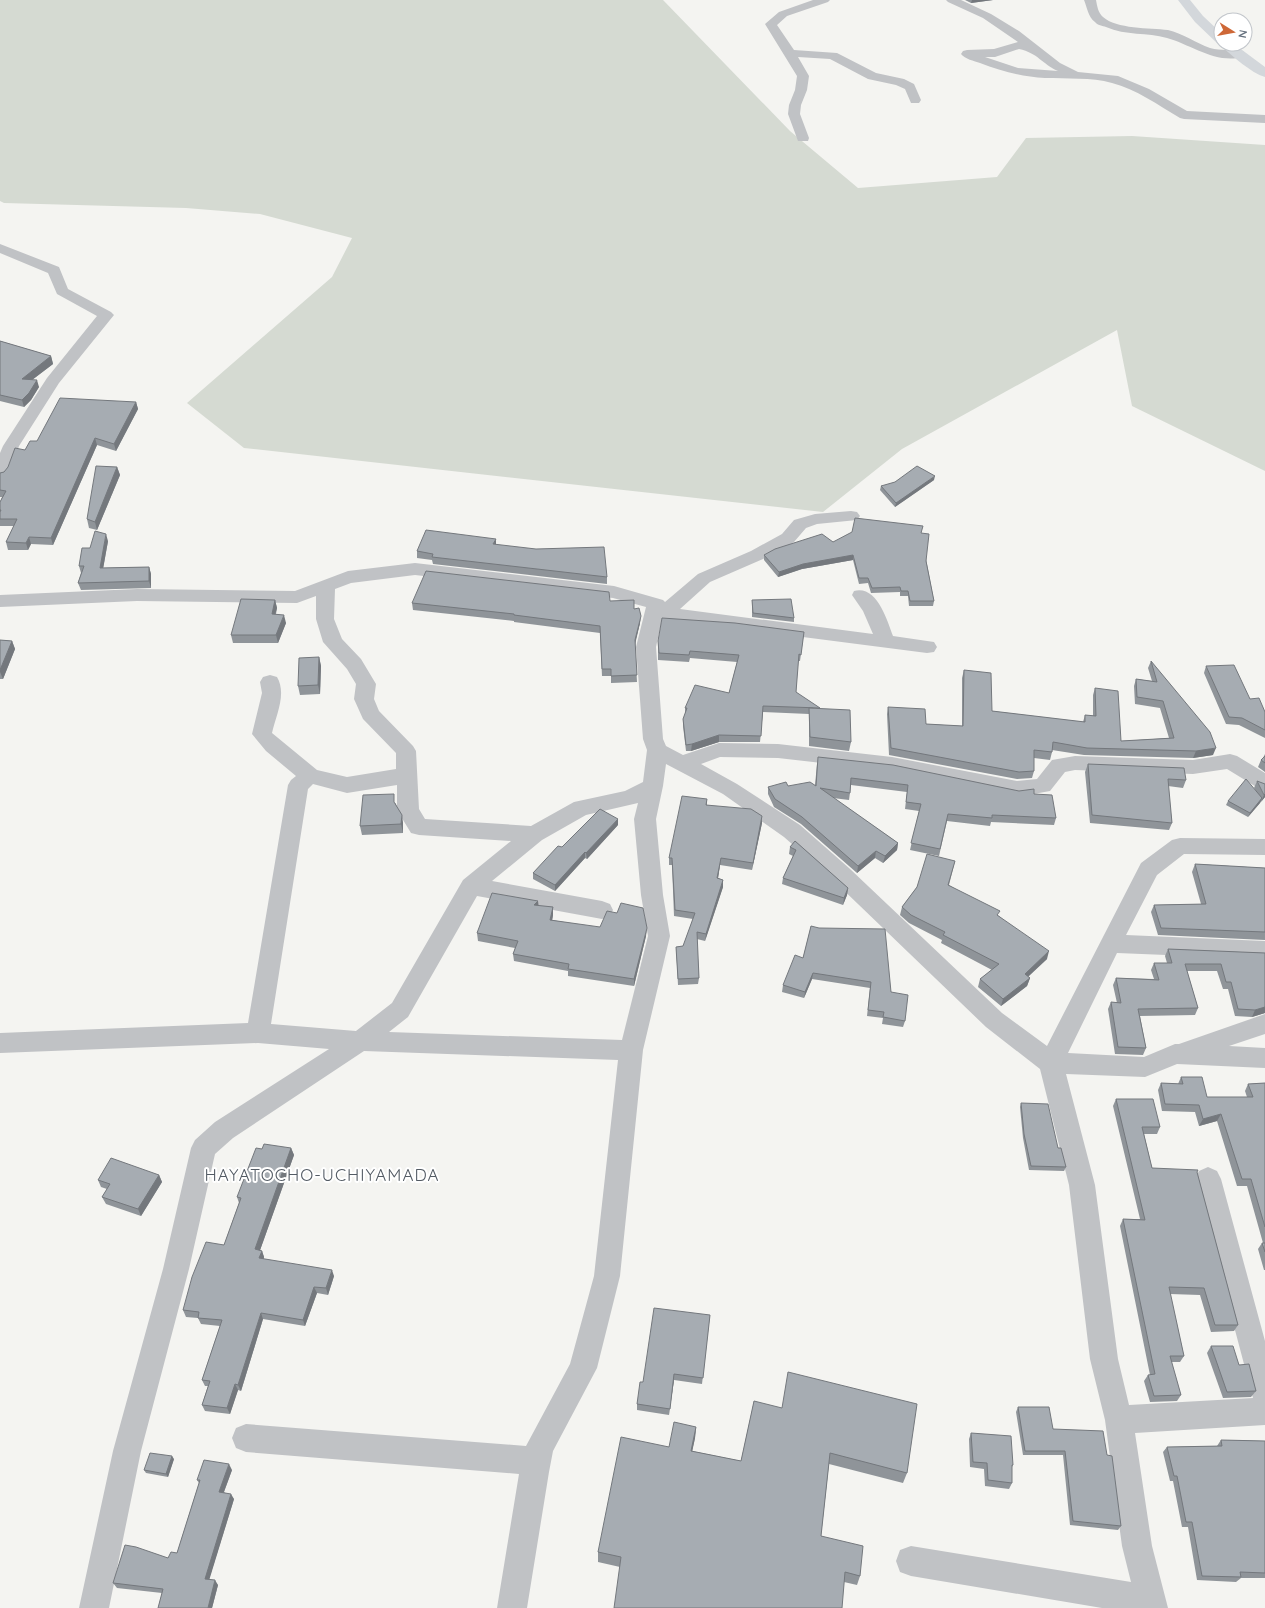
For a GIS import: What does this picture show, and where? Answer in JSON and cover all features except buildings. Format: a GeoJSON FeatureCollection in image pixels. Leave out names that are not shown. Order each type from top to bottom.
{"type":"FeatureCollection","features":[{"type":"Feature","properties":{"kind":"main road"},"geometry":{"type":"LineString","coordinates":[[1184,0],[1199,19],[1213,32]]}},
{"type":"Feature","properties":{"kind":"main road"},"geometry":{"type":"LineString","coordinates":[[1236,52],[1264,71]]}},
{"type":"Feature","properties":{"kind":"street"},"geometry":{"type":"LineString","coordinates":[[803,138],[794,114],[795,105],[802,90],[803,76],[790,52],[771,24],[783,14],[824,0]]}},
{"type":"Feature","properties":{"kind":"street"},"geometry":{"type":"LineString","coordinates":[[952,0],[987,16],[1036,49],[1056,66],[1075,75]]}},
{"type":"Feature","properties":{"kind":"street"},"geometry":{"type":"LineString","coordinates":[[1090,0],[1094,13],[1099,20],[1120,29],[1168,34],[1208,51],[1223,54],[1239,54]]}},
{"type":"Feature","properties":{"kind":"street"},"geometry":{"type":"LineString","coordinates":[[1036,49],[1018,46],[995,53],[967,54],[1000,68],[1016,72],[1038,75],[1075,75],[1114,79],[1144,92],[1184,115],[1265,119]]}},
{"type":"Feature","properties":{"kind":"street"},"geometry":{"type":"LineString","coordinates":[[790,52],[833,56],[866,74],[900,82],[910,87],[915,100]]}},
{"type":"Feature","properties":{"kind":"street"},"geometry":{"type":"LineString","coordinates":[[0,248],[54,270],[62,291],[106,315],[49,388],[11,446],[0,474]]}},
{"type":"Feature","properties":{"kind":"street"},"geometry":{"type":"LineString","coordinates":[[512,1608],[540,1447],[583,1368],[607,1276],[630,1050],[659,936],[652,895],[645,819],[653,786],[657,750],[653,739],[646,647],[660,609],[704,578],[757,555],[788,538],[800,524],[815,519],[851,516]]}},
{"type":"Feature","properties":{"kind":"street"},"geometry":{"type":"LineString","coordinates":[[0,601],[137,595],[297,597],[348,577],[415,569],[614,592],[660,609],[927,646]]}},
{"type":"Feature","properties":{"kind":"street"},"geometry":{"type":"LineString","coordinates":[[326,585],[325,619],[333,642],[354,664],[366,684],[364,699],[370,714],[406,751],[408,810],[419,827],[534,834]]}},
{"type":"Feature","properties":{"kind":"street"},"geometry":{"type":"LineString","coordinates":[[861,595],[875,613],[886,641]]}},
{"type":"Feature","properties":{"kind":"street"},"geometry":{"type":"LineString","coordinates":[[270,682],[272,693],[262,734],[273,748],[310,776],[347,785],[392,777],[408,777]]}},
{"type":"Feature","properties":{"kind":"street"},"geometry":{"type":"LineString","coordinates":[[657,750],[682,762],[730,790],[792,831],[841,874],[994,1020],[1051,1063],[1145,1067],[1175,1054],[1265,1024]]}},
{"type":"Feature","properties":{"kind":"street"},"geometry":{"type":"LineString","coordinates":[[682,762],[719,750],[778,751],[892,764],[1017,789],[1043,786],[1059,765],[1075,763],[1193,767],[1230,761],[1265,783]]}},
{"type":"Feature","properties":{"kind":"street"},"geometry":{"type":"LineString","coordinates":[[258,1033],[298,785],[310,776]]}},
{"type":"Feature","properties":{"kind":"street"},"geometry":{"type":"LineString","coordinates":[[94,1608],[127,1452],[176,1269],[204,1148],[224,1130],[360,1041],[400,1010],[471,886],[534,834],[581,808],[630,798],[653,786]]}},
{"type":"Feature","properties":{"kind":"street"},"geometry":{"type":"LineString","coordinates":[[911,1561],[1152,1604],[1137,1546],[1119,1420],[1104,1359],[1082,1185],[1051,1063],[1149,869],[1180,846],[1265,847]]}},
{"type":"Feature","properties":{"kind":"street"},"geometry":{"type":"LineString","coordinates":[[471,886],[602,910]]}},
{"type":"Feature","properties":{"kind":"street"},"geometry":{"type":"LineString","coordinates":[[1110,944],[1265,950]]}},
{"type":"Feature","properties":{"kind":"street"},"geometry":{"type":"LineString","coordinates":[[0,1042],[258,1033],[360,1041],[630,1050]]}},
{"type":"Feature","properties":{"kind":"street"},"geometry":{"type":"LineString","coordinates":[[1175,1054],[1265,1058]]}},
{"type":"Feature","properties":{"kind":"street"},"geometry":{"type":"LineString","coordinates":[[1208,1179],[1265,1392]]}},
{"type":"Feature","properties":{"kind":"street"},"geometry":{"type":"LineString","coordinates":[[1119,1420],[1265,1411]]}},
{"type":"Feature","properties":{"kind":"street"},"geometry":{"type":"LineString","coordinates":[[246,1438],[537,1461]]}},
{"type":"Feature","properties":{"kind":"shaded area"},"geometry":{"type":"Polygon","coordinates":[[[0,0],[663,0],[790,131],[858,188],[997,177],[1026,138],[1132,136],[1265,145],[1265,471],[1132,406],[1117,330],[902,449],[823,512],[244,448],[187,403],[332,277],[352,238],[260,214],[186,208],[4,203],[0,201],[0,0]]]}},
{"type":"Feature","properties":{"kind":"district","name":"HAYATOCHO-UCHIYAMADA"},"geometry":{"type":"Point","coordinates":[322,1175]}}]}
